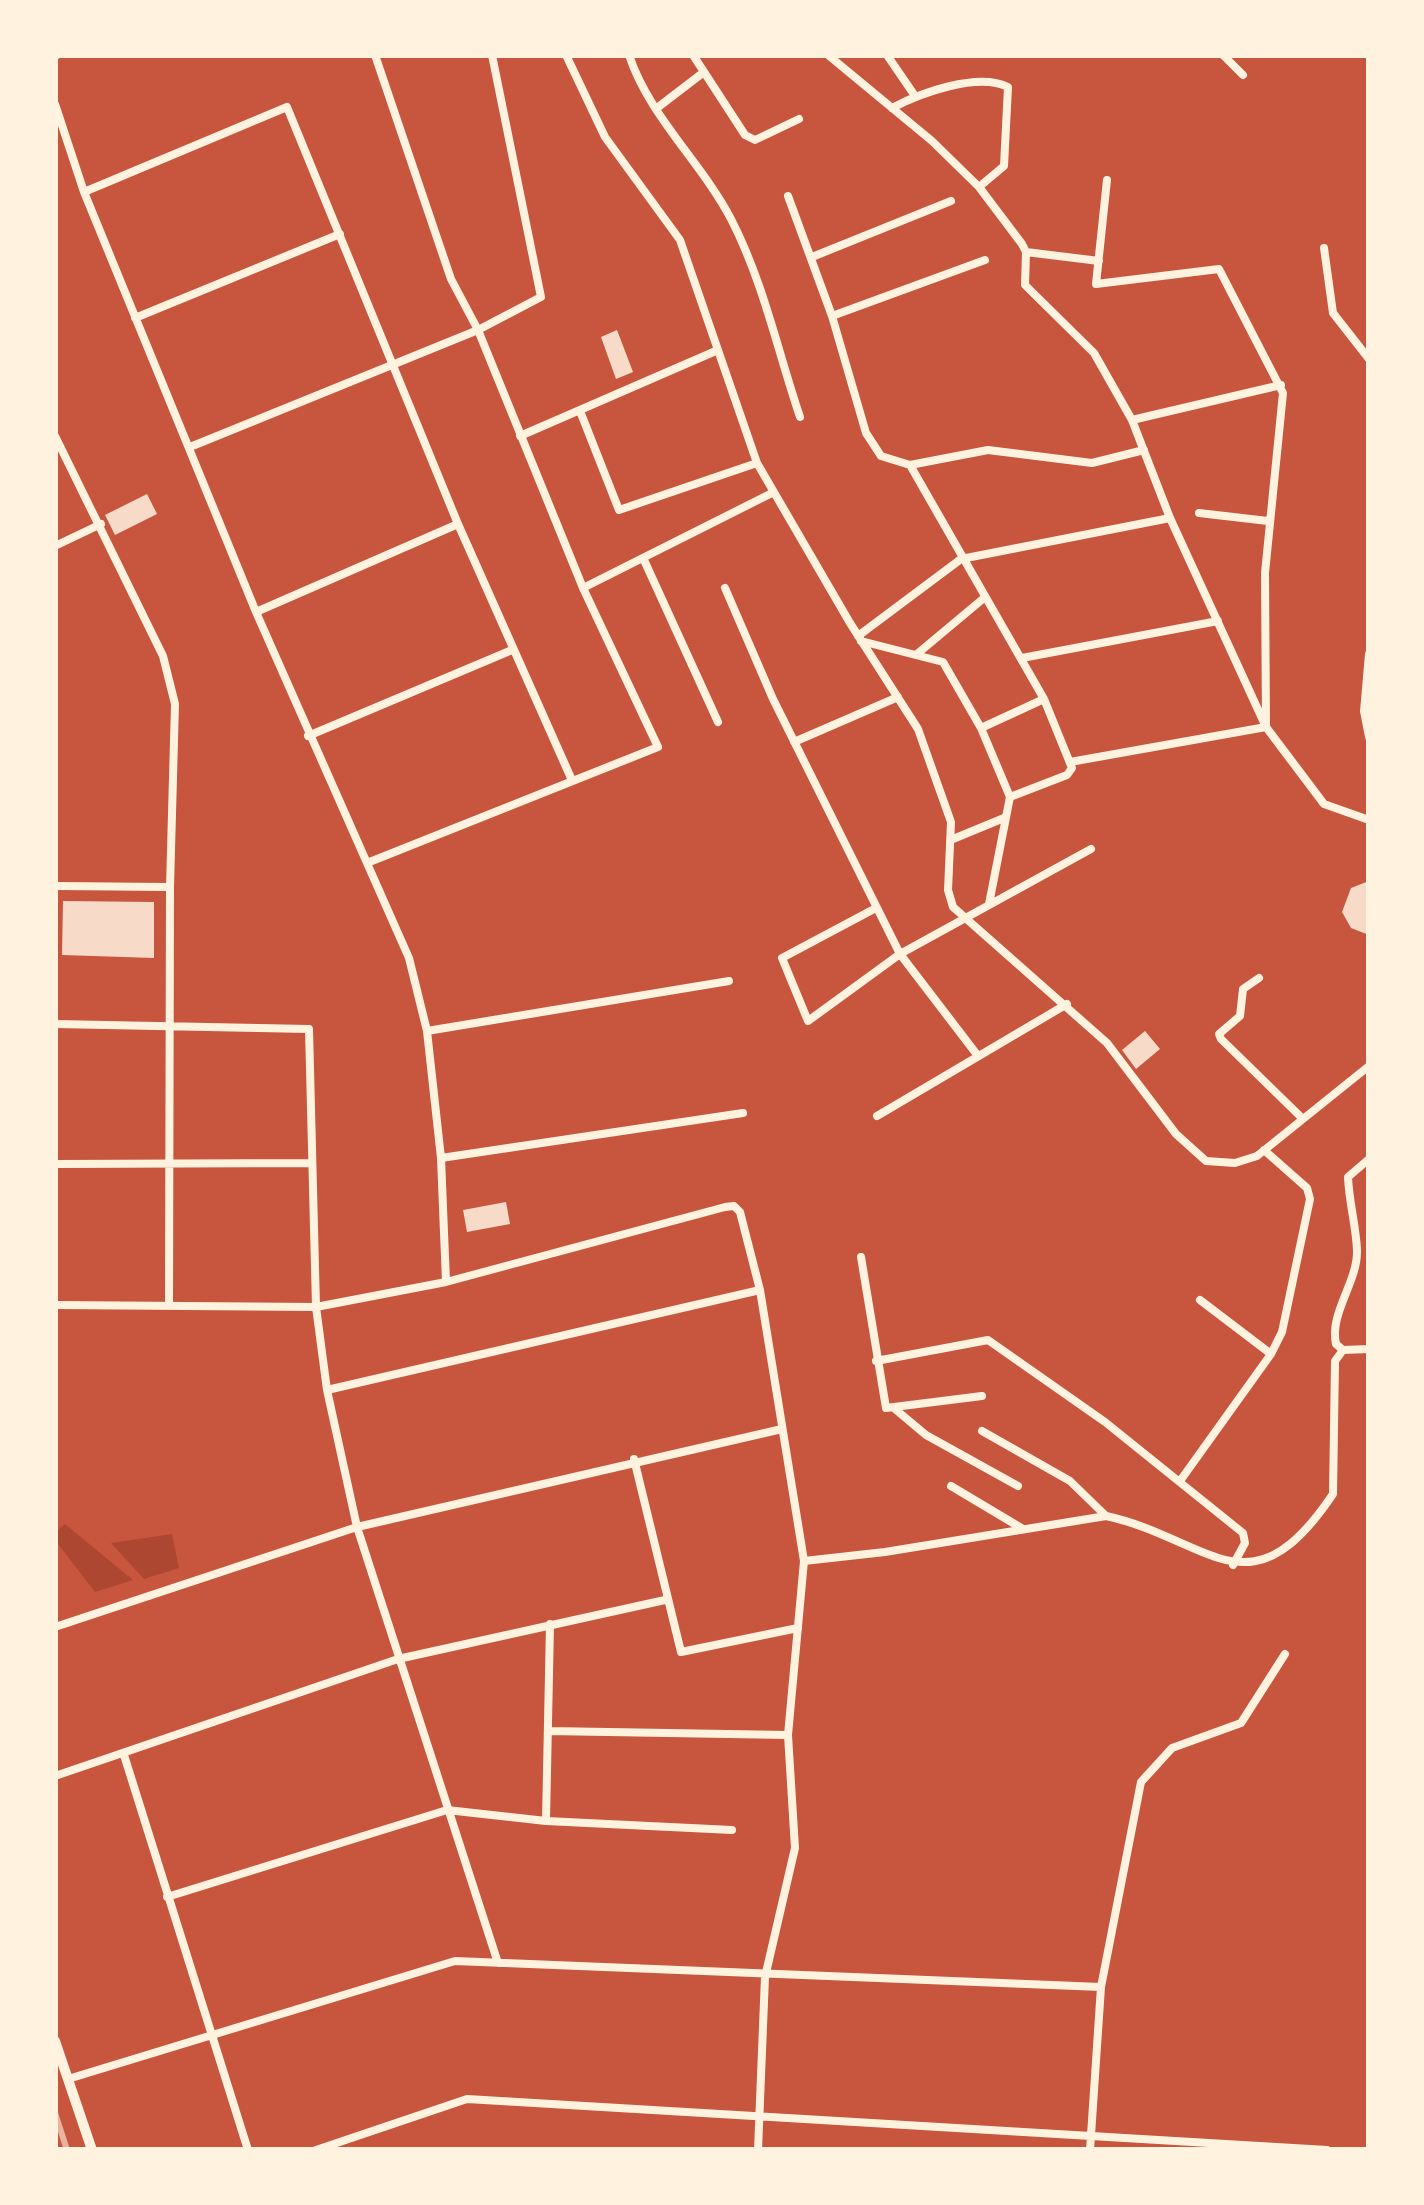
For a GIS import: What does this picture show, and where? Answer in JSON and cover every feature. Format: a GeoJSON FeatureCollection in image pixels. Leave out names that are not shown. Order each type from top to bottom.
{"type":"FeatureCollection","features":[{"type":"Feature","properties":{"kind":"street"},"geometry":{"type":"LineString","coordinates":[[367,863],[571,778],[658,748],[582,588],[478,330],[451,279],[375,55]]}},
{"type":"Feature","properties":{"kind":"street"},"geometry":{"type":"LineString","coordinates":[[190,448],[478,330],[541,297],[492,55]]}},
{"type":"Feature","properties":{"kind":"street"},"geometry":{"type":"LineString","coordinates":[[566,55],[605,136],[680,240],[757,463],[898,697],[936,770],[953,840],[948,900],[1107,1043],[1176,1134],[1206,1161],[1234,1163],[1264,1150],[1369,1066]]}},
{"type":"Feature","properties":{"kind":"street"},"geometry":{"type":"LineString","coordinates":[[629,55],[657,108],[731,219],[766,307],[800,417]]}},
{"type":"Feature","properties":{"kind":"street"},"geometry":{"type":"LineString","coordinates":[[693,55],[750,138],[756,140],[800,118]]}},
{"type":"Feature","properties":{"kind":"street"},"geometry":{"type":"LineString","coordinates":[[888,55],[915,96]]}},
{"type":"Feature","properties":{"kind":"street"},"geometry":{"type":"LineString","coordinates":[[1223,55],[1242,75]]}},
{"type":"Feature","properties":{"kind":"street"},"geometry":{"type":"LineString","coordinates":[[830,56],[980,188],[1026,252],[1025,285],[1094,353],[1132,420],[1170,518],[1266,726],[1324,804],[1369,820]]}},
{"type":"Feature","properties":{"kind":"street"},"geometry":{"type":"LineString","coordinates":[[657,108],[704,72]]}},
{"type":"Feature","properties":{"kind":"street"},"geometry":{"type":"LineString","coordinates":[[892,108],[915,96],[950,86],[998,83],[1008,87],[1004,166],[980,188]]}},
{"type":"Feature","properties":{"kind":"street"},"geometry":{"type":"LineString","coordinates":[[55,104],[84,192],[256,612],[409,958],[427,1031],[441,1158],[446,1282]]}},
{"type":"Feature","properties":{"kind":"street"},"geometry":{"type":"LineString","coordinates":[[84,192],[287,107],[458,524],[571,778]]}},
{"type":"Feature","properties":{"kind":"street"},"geometry":{"type":"LineString","coordinates":[[1107,180],[1096,284],[1219,269],[1281,386],[1268,521],[1266,726]]}},
{"type":"Feature","properties":{"kind":"street"},"geometry":{"type":"LineString","coordinates":[[788,196],[832,316],[866,432],[881,456],[910,465],[988,450],[1092,463],[1144,450]]}},
{"type":"Feature","properties":{"kind":"street"},"geometry":{"type":"LineString","coordinates":[[812,257],[951,201]]}},
{"type":"Feature","properties":{"kind":"street"},"geometry":{"type":"LineString","coordinates":[[135,318],[340,234]]}},
{"type":"Feature","properties":{"kind":"street"},"geometry":{"type":"LineString","coordinates":[[1324,248],[1333,313],[1369,359]]}},
{"type":"Feature","properties":{"kind":"street"},"geometry":{"type":"LineString","coordinates":[[1026,252],[1098,260]]}},
{"type":"Feature","properties":{"kind":"street"},"geometry":{"type":"LineString","coordinates":[[832,316],[985,260]]}},
{"type":"Feature","properties":{"kind":"street"},"geometry":{"type":"LineString","coordinates":[[520,436],[718,350]]}},
{"type":"Feature","properties":{"kind":"street"},"geometry":{"type":"LineString","coordinates":[[1132,420],[1281,386]]}},
{"type":"Feature","properties":{"kind":"street"},"geometry":{"type":"LineString","coordinates":[[580,411],[619,510],[757,463]]}},
{"type":"Feature","properties":{"kind":"street"},"geometry":{"type":"LineString","coordinates":[[55,436],[101,524],[171,679],[175,704],[170,887],[169,1306]]}},
{"type":"Feature","properties":{"kind":"street"},"geometry":{"type":"LineString","coordinates":[[910,465],[960,559],[1044,699],[1072,768],[1066,775],[1010,797]]}},
{"type":"Feature","properties":{"kind":"street"},"geometry":{"type":"LineString","coordinates":[[582,588],[774,492]]}},
{"type":"Feature","properties":{"kind":"street"},"geometry":{"type":"LineString","coordinates":[[1199,513],[1268,521]]}},
{"type":"Feature","properties":{"kind":"street"},"geometry":{"type":"LineString","coordinates":[[860,638],[960,559],[1170,518]]}},
{"type":"Feature","properties":{"kind":"street"},"geometry":{"type":"LineString","coordinates":[[55,546],[101,524]]}},
{"type":"Feature","properties":{"kind":"street"},"geometry":{"type":"LineString","coordinates":[[256,612],[458,524]]}},
{"type":"Feature","properties":{"kind":"street"},"geometry":{"type":"LineString","coordinates":[[644,560],[718,722]]}},
{"type":"Feature","properties":{"kind":"street"},"geometry":{"type":"LineString","coordinates":[[726,588],[794,742],[900,954],[978,1056]]}},
{"type":"Feature","properties":{"kind":"street"},"geometry":{"type":"LineString","coordinates":[[917,654],[984,598]]}},
{"type":"Feature","properties":{"kind":"street"},"geometry":{"type":"LineString","coordinates":[[1022,658],[1218,621]]}},
{"type":"Feature","properties":{"kind":"street"},"geometry":{"type":"LineString","coordinates":[[860,638],[946,666],[981,728],[1010,797],[989,904]]}},
{"type":"Feature","properties":{"kind":"street"},"geometry":{"type":"LineString","coordinates":[[308,736],[512,650]]}},
{"type":"Feature","properties":{"kind":"street"},"geometry":{"type":"LineString","coordinates":[[1369,654],[1364,711],[1369,737]]}},
{"type":"Feature","properties":{"kind":"street"},"geometry":{"type":"LineString","coordinates":[[794,742],[898,697]]}},
{"type":"Feature","properties":{"kind":"street"},"geometry":{"type":"LineString","coordinates":[[981,728],[1044,699]]}},
{"type":"Feature","properties":{"kind":"street"},"geometry":{"type":"LineString","coordinates":[[1070,762],[1266,726]]}},
{"type":"Feature","properties":{"kind":"street"},"geometry":{"type":"LineString","coordinates":[[953,840],[1004,818]]}},
{"type":"Feature","properties":{"kind":"street"},"geometry":{"type":"LineString","coordinates":[[876,908],[782,958],[808,1021],[900,954],[1091,849]]}},
{"type":"Feature","properties":{"kind":"street"},"geometry":{"type":"LineString","coordinates":[[55,886],[170,887]]}},
{"type":"Feature","properties":{"kind":"street"},"geometry":{"type":"LineString","coordinates":[[1258,978],[1244,989],[1240,1016],[1219,1034],[1303,1119]]}},
{"type":"Feature","properties":{"kind":"street"},"geometry":{"type":"LineString","coordinates":[[427,1031],[729,982]]}},
{"type":"Feature","properties":{"kind":"street"},"geometry":{"type":"LineString","coordinates":[[877,1116],[1067,1004]]}},
{"type":"Feature","properties":{"kind":"street"},"geometry":{"type":"LineString","coordinates":[[55,1024],[303,1026],[312,1036],[316,1307],[327,1390],[357,1527],[498,1963]]}},
{"type":"Feature","properties":{"kind":"street"},"geometry":{"type":"LineString","coordinates":[[441,1158],[744,1113]]}},
{"type":"Feature","properties":{"kind":"street"},"geometry":{"type":"LineString","coordinates":[[1180,1482],[1271,1354],[1282,1332],[1310,1199],[1307,1188],[1264,1150]]}},
{"type":"Feature","properties":{"kind":"street"},"geometry":{"type":"LineString","coordinates":[[1369,1159],[1348,1177],[1349,1213],[1357,1250],[1334,1330],[1336,1344],[1343,1350],[1369,1349]]}},
{"type":"Feature","properties":{"kind":"street"},"geometry":{"type":"LineString","coordinates":[[55,1164],[312,1163]]}},
{"type":"Feature","properties":{"kind":"street"},"geometry":{"type":"LineString","coordinates":[[55,1305],[316,1307],[446,1282],[725,1206],[734,1206],[740,1212],[760,1290],[804,1560],[788,1734],[795,1848],[764,1976],[758,2150]]}},
{"type":"Feature","properties":{"kind":"street"},"geometry":{"type":"LineString","coordinates":[[861,1257],[884,1405],[895,1408],[982,1396]]}},
{"type":"Feature","properties":{"kind":"street"},"geometry":{"type":"LineString","coordinates":[[327,1390],[760,1290]]}},
{"type":"Feature","properties":{"kind":"street"},"geometry":{"type":"LineString","coordinates":[[1200,1300],[1271,1354]]}},
{"type":"Feature","properties":{"kind":"street"},"geometry":{"type":"LineString","coordinates":[[876,1361],[988,1340],[1243,1533],[1245,1543],[1232,1564]]}},
{"type":"Feature","properties":{"kind":"street"},"geometry":{"type":"LineString","coordinates":[[804,1560],[885,1552],[1106,1516],[1135,1522],[1232,1564],[1266,1557],[1291,1542],[1333,1494],[1335,1361],[1343,1350]]}},
{"type":"Feature","properties":{"kind":"street"},"geometry":{"type":"LineString","coordinates":[[895,1408],[926,1435],[1018,1486]]}},
{"type":"Feature","properties":{"kind":"street"},"geometry":{"type":"LineString","coordinates":[[55,1627],[357,1527],[634,1460],[782,1429]]}},
{"type":"Feature","properties":{"kind":"street"},"geometry":{"type":"LineString","coordinates":[[982,1432],[1059,1474],[1106,1516]]}},
{"type":"Feature","properties":{"kind":"street"},"geometry":{"type":"LineString","coordinates":[[634,1460],[677,1648],[688,1654],[798,1628]]}},
{"type":"Feature","properties":{"kind":"street"},"geometry":{"type":"LineString","coordinates":[[952,1486],[1023,1529]]}},
{"type":"Feature","properties":{"kind":"street"},"geometry":{"type":"LineString","coordinates":[[55,1776],[398,1659],[665,1600]]}},
{"type":"Feature","properties":{"kind":"street"},"geometry":{"type":"LineString","coordinates":[[546,1820],[550,1624]]}},
{"type":"Feature","properties":{"kind":"street"},"geometry":{"type":"LineString","coordinates":[[1090,2150],[1100,1987],[1141,1782],[1172,1748],[1240,1723],[1286,1654]]}},
{"type":"Feature","properties":{"kind":"street"},"geometry":{"type":"LineString","coordinates":[[548,1731],[788,1734]]}},
{"type":"Feature","properties":{"kind":"street"},"geometry":{"type":"LineString","coordinates":[[124,1755],[248,2150]]}},
{"type":"Feature","properties":{"kind":"street"},"geometry":{"type":"LineString","coordinates":[[167,1896],[447,1810],[546,1820],[732,1830]]}},
{"type":"Feature","properties":{"kind":"street"},"geometry":{"type":"LineString","coordinates":[[68,2080],[455,1961],[1100,1987]]}},
{"type":"Feature","properties":{"kind":"street"},"geometry":{"type":"LineString","coordinates":[[55,2041],[92,2150]]}},
{"type":"Feature","properties":{"kind":"street"},"geometry":{"type":"LineString","coordinates":[[316,2150],[467,2099],[1326,2150]]}},
{"type":"Feature","properties":{"kind":"shaded area"},"geometry":{"type":"Polygon","coordinates":[[[65,1524],[133,1580],[95,1592],[55,1540],[55,1532],[65,1524]]]}},
{"type":"Feature","properties":{"kind":"shaded area"},"geometry":{"type":"Polygon","coordinates":[[[172,1534],[179,1568],[144,1579],[111,1543],[172,1534]]]}},
{"type":"Feature","properties":{"kind":"building"},"geometry":{"type":"Polygon","coordinates":[[[617,330],[633,372],[616,379],[601,337],[617,330]]]}},
{"type":"Feature","properties":{"kind":"building"},"geometry":{"type":"Polygon","coordinates":[[[147,494],[157,514],[115,535],[105,515],[147,494]]]}},
{"type":"Feature","properties":{"kind":"building"},"geometry":{"type":"Polygon","coordinates":[[[1369,881],[1369,935],[1351,928],[1342,912],[1351,888],[1369,881]]]}},
{"type":"Feature","properties":{"kind":"building"},"geometry":{"type":"Polygon","coordinates":[[[63,901],[154,902],[154,958],[62,955],[63,901]]]}},
{"type":"Feature","properties":{"kind":"building"},"geometry":{"type":"Polygon","coordinates":[[[1145,1031],[1160,1049],[1136,1069],[1122,1050],[1145,1031]]]}},
{"type":"Feature","properties":{"kind":"building"},"geometry":{"type":"Polygon","coordinates":[[[506,1202],[510,1224],[467,1232],[463,1210],[506,1202]]]}},
{"type":"Feature","properties":{"kind":"railway"},"geometry":{"type":"LineString","coordinates":[[55,2113],[67,2150]]}}]}
